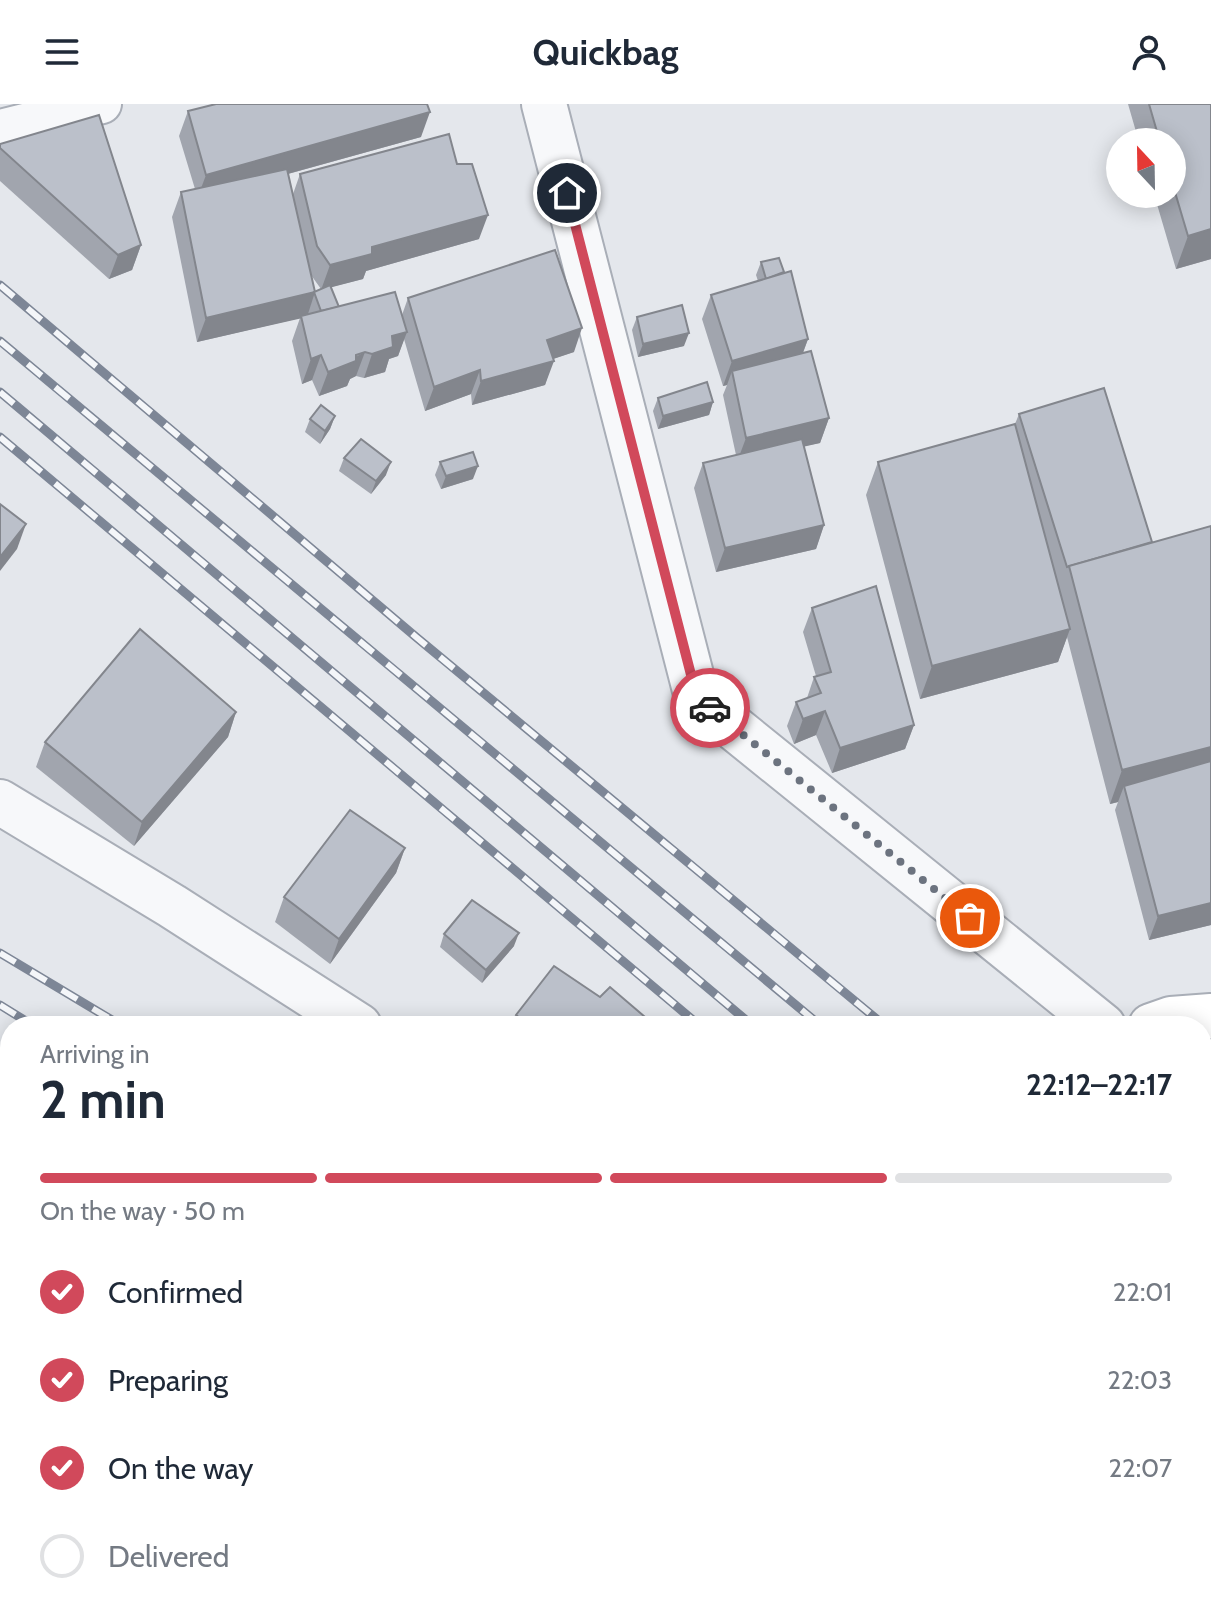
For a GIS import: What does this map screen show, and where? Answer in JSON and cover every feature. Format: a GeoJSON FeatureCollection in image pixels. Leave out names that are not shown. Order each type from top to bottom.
{"type":"FeatureCollection","features":[{"type":"Feature","properties":{"kind":"street"},"geometry":{"type":"LineString","coordinates":[[544,104],[697,698],[1091,1016]]}},
{"type":"Feature","properties":{"kind":"street"},"geometry":{"type":"LineString","coordinates":[[0,802],[172,906],[343,1016]]}},
{"type":"Feature","properties":{"kind":"lane"},"geometry":{"type":"LineString","coordinates":[[0,129],[102,104]]}},
{"type":"Feature","properties":{"kind":"building"},"geometry":{"type":"Polygon","coordinates":[[[216,104],[427,104],[430,112],[206,175],[188,111],[216,104]]]}},
{"type":"Feature","properties":{"kind":"building"},"geometry":{"type":"Polygon","coordinates":[[[1149,104],[1211,104],[1211,229],[1188,236],[1180,208],[1186,208],[1186,128],[1156,128],[1149,104]]]}},
{"type":"Feature","properties":{"kind":"building"},"geometry":{"type":"Polygon","coordinates":[[[99,115],[141,245],[118,255],[0,148],[0,144],[99,115]]]}},
{"type":"Feature","properties":{"kind":"building"},"geometry":{"type":"Polygon","coordinates":[[[449,134],[457,164],[472,164],[488,215],[372,247],[372,254],[330,265],[317,246],[300,174],[449,134]]]}},
{"type":"Feature","properties":{"kind":"building"},"geometry":{"type":"Polygon","coordinates":[[[287,169],[315,292],[206,318],[181,192],[287,169]]]}},
{"type":"Feature","properties":{"kind":"building"},"geometry":{"type":"Polygon","coordinates":[[[555,250],[582,328],[547,340],[554,361],[481,381],[480,370],[434,387],[408,298],[555,250]]]}},
{"type":"Feature","properties":{"kind":"building"},"geometry":{"type":"Polygon","coordinates":[[[779,258],[784,272],[766,279],[761,262],[779,258]]]}},
{"type":"Feature","properties":{"kind":"building"},"geometry":{"type":"Polygon","coordinates":[[[791,271],[808,339],[732,361],[711,295],[791,271]]]}},
{"type":"Feature","properties":{"kind":"building"},"geometry":{"type":"Polygon","coordinates":[[[330,285],[339,307],[321,311],[314,292],[330,285]]]}},
{"type":"Feature","properties":{"kind":"building"},"geometry":{"type":"Polygon","coordinates":[[[395,292],[407,332],[392,336],[393,347],[372,354],[365,352],[356,355],[356,361],[328,372],[321,355],[311,359],[301,316],[395,292]]]}},
{"type":"Feature","properties":{"kind":"building"},"geometry":{"type":"Polygon","coordinates":[[[682,305],[689,333],[643,344],[637,317],[682,305]]]}},
{"type":"Feature","properties":{"kind":"building"},"geometry":{"type":"Polygon","coordinates":[[[811,351],[829,418],[746,438],[732,371],[811,351]]]}},
{"type":"Feature","properties":{"kind":"building"},"geometry":{"type":"Polygon","coordinates":[[[707,382],[713,402],[663,416],[658,398],[707,382]]]}},
{"type":"Feature","properties":{"kind":"building"},"geometry":{"type":"Polygon","coordinates":[[[1104,388],[1152,542],[1067,567],[1019,414],[1104,388]]]}},
{"type":"Feature","properties":{"kind":"building"},"geometry":{"type":"Polygon","coordinates":[[[321,405],[335,416],[325,431],[310,419],[321,405]]]}},
{"type":"Feature","properties":{"kind":"building"},"geometry":{"type":"Polygon","coordinates":[[[1015,424],[1070,629],[932,666],[878,462],[1015,424]]]}},
{"type":"Feature","properties":{"kind":"building"},"geometry":{"type":"Polygon","coordinates":[[[361,439],[391,462],[376,481],[344,458],[361,439]]]}},
{"type":"Feature","properties":{"kind":"building"},"geometry":{"type":"Polygon","coordinates":[[[802,439],[824,525],[725,548],[703,463],[802,439]]]}},
{"type":"Feature","properties":{"kind":"building"},"geometry":{"type":"Polygon","coordinates":[[[473,452],[478,466],[446,476],[440,462],[473,452]]]}},
{"type":"Feature","properties":{"kind":"building"},"geometry":{"type":"Polygon","coordinates":[[[0,504],[26,524],[0,557],[0,504]]]}},
{"type":"Feature","properties":{"kind":"building"},"geometry":{"type":"Polygon","coordinates":[[[1211,526],[1211,747],[1122,770],[1069,566],[1211,526]]]}},
{"type":"Feature","properties":{"kind":"building"},"geometry":{"type":"Polygon","coordinates":[[[876,586],[914,725],[840,748],[825,711],[803,719],[796,702],[821,693],[814,677],[831,672],[812,608],[876,586]]]}},
{"type":"Feature","properties":{"kind":"building"},"geometry":{"type":"Polygon","coordinates":[[[140,629],[236,712],[142,822],[45,742],[140,629]]]}},
{"type":"Feature","properties":{"kind":"building"},"geometry":{"type":"Polygon","coordinates":[[[1211,761],[1211,903],[1158,916],[1124,786],[1211,761]]]}},
{"type":"Feature","properties":{"kind":"building"},"geometry":{"type":"Polygon","coordinates":[[[350,810],[405,848],[339,939],[284,897],[350,810]]]}},
{"type":"Feature","properties":{"kind":"building"},"geometry":{"type":"Polygon","coordinates":[[[472,900],[519,933],[486,970],[444,934],[472,900]]]}},
{"type":"Feature","properties":{"kind":"building"},"geometry":{"type":"Polygon","coordinates":[[[554,966],[600,997],[610,987],[644,1016],[517,1016],[554,966]]]}},
{"type":"Feature","properties":{"kind":"railway"},"geometry":{"type":"LineString","coordinates":[[0,285],[416,637],[873,1016]]}},
{"type":"Feature","properties":{"kind":"railway"},"geometry":{"type":"LineString","coordinates":[[0,341],[809,1016]]}},
{"type":"Feature","properties":{"kind":"railway"},"geometry":{"type":"LineString","coordinates":[[0,392],[741,1016]]}},
{"type":"Feature","properties":{"kind":"railway"},"geometry":{"type":"LineString","coordinates":[[0,437],[688,1016]]}},
{"type":"Feature","properties":{"kind":"railway"},"geometry":{"type":"LineString","coordinates":[[0,953],[105,1016]]}},
{"type":"Feature","properties":{"kind":"railway"},"geometry":{"type":"LineString","coordinates":[[0,1005],[18,1016]]}},
{"type":"Feature","properties":{"kind":"way so far"},"geometry":{"type":"LineString","coordinates":[[710,708],[970,918]]}},
{"type":"Feature","properties":{"kind":"route"},"geometry":{"type":"LineString","coordinates":[[567,193],[697,698],[710,708]]}}]}
